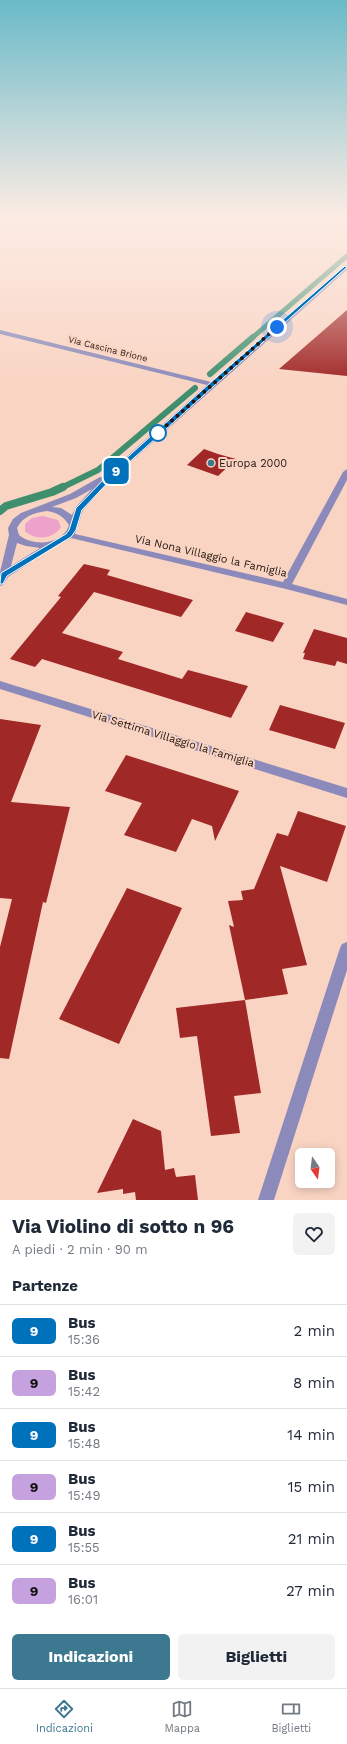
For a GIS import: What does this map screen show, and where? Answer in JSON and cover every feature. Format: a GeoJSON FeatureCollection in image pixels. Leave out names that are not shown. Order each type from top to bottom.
{"type":"FeatureCollection","features":[{"type":"Feature","properties":{"kind":"street"},"geometry":{"type":"LineString","coordinates":[[2,579],[54,543],[69,535],[73,530],[78,510],[113,473],[212,384],[340,273]]}},
{"type":"Feature","properties":{"kind":"street","name":"Via Cascina Brione"},"geometry":{"type":"LineString","coordinates":[[0,332],[212,384]]}},
{"type":"Feature","properties":{"kind":"street"},"geometry":{"type":"LineString","coordinates":[[286,586],[347,472]]}},
{"type":"Feature","properties":{"kind":"street"},"geometry":{"type":"LineString","coordinates":[[2,579],[14,535],[12,530],[13,524],[17,518],[32,510],[73,496],[113,473]]}},
{"type":"Feature","properties":{"kind":"street"},"geometry":{"type":"LineString","coordinates":[[32,510],[52,509],[60,511],[72,519],[74,524]]}},
{"type":"Feature","properties":{"kind":"street"},"geometry":{"type":"LineString","coordinates":[[14,535],[27,543],[40,545],[54,543]]}},
{"type":"Feature","properties":{"kind":"street","name":"Via Nona Villaggio la Famiglia"},"geometry":{"type":"LineString","coordinates":[[69,535],[286,586],[347,602]]}},
{"type":"Feature","properties":{"kind":"street","name":"Via Settima Villaggio la Famiglia"},"geometry":{"type":"LineString","coordinates":[[0,684],[347,793]]}},
{"type":"Feature","properties":{"kind":"street"},"geometry":{"type":"LineString","coordinates":[[266,1200],[347,948]]}},
{"type":"Feature","properties":{"kind":"shaded area"},"geometry":{"type":"Polygon","coordinates":[[[43,516],[58,520],[61,527],[58,531],[49,536],[39,537],[25,531],[25,524],[32,518],[43,516]]]}},
{"type":"Feature","properties":{"kind":"building"},"geometry":{"type":"Polygon","coordinates":[[[347,310],[347,376],[279,369],[347,310]]]}},
{"type":"Feature","properties":{"kind":"building"},"geometry":{"type":"Polygon","coordinates":[[[204,449],[236,459],[218,476],[187,465],[204,449]]]}},
{"type":"Feature","properties":{"kind":"building"},"geometry":{"type":"Polygon","coordinates":[[[84,564],[110,570],[107,575],[193,600],[181,617],[94,592],[62,633],[123,652],[118,659],[182,679],[188,670],[248,686],[231,718],[42,659],[35,667],[10,659],[61,597],[58,596],[84,564]]]}},
{"type":"Feature","properties":{"kind":"building"},"geometry":{"type":"Polygon","coordinates":[[[246,612],[284,623],[273,642],[235,631],[246,612]]]}},
{"type":"Feature","properties":{"kind":"building"},"geometry":{"type":"Polygon","coordinates":[[[314,629],[347,638],[347,664],[337,661],[335,666],[303,659],[305,653],[303,653],[314,629]]]}},
{"type":"Feature","properties":{"kind":"building"},"geometry":{"type":"Polygon","coordinates":[[[280,705],[345,723],[335,749],[269,730],[280,705]]]}},
{"type":"Feature","properties":{"kind":"building"},"geometry":{"type":"Polygon","coordinates":[[[0,719],[41,725],[11,802],[70,807],[46,903],[43,902],[9,1059],[0,1058],[0,947],[12,899],[0,898],[0,719]]]}},
{"type":"Feature","properties":{"kind":"building"},"geometry":{"type":"Polygon","coordinates":[[[126,755],[239,791],[215,841],[212,826],[192,819],[176,852],[124,835],[142,803],[105,791],[126,755]]]}},
{"type":"Feature","properties":{"kind":"building"},"geometry":{"type":"Polygon","coordinates":[[[298,811],[346,826],[327,882],[280,866],[307,965],[282,969],[288,994],[245,1000],[229,925],[234,927],[228,901],[243,900],[241,891],[254,889],[277,833],[288,836],[298,811]]]}},
{"type":"Feature","properties":{"kind":"building"},"geometry":{"type":"Polygon","coordinates":[[[127,888],[182,908],[119,1044],[59,1019],[127,888]]]}},
{"type":"Feature","properties":{"kind":"building"},"geometry":{"type":"Polygon","coordinates":[[[245,1000],[261,1093],[234,1096],[240,1133],[211,1136],[197,1036],[180,1038],[176,1008],[245,1000]]]}},
{"type":"Feature","properties":{"kind":"building"},"geometry":{"type":"Polygon","coordinates":[[[133,1119],[161,1131],[165,1170],[174,1168],[176,1177],[195,1175],[198,1200],[136,1200],[135,1192],[123,1194],[123,1189],[97,1193],[133,1119]]]}},
{"type":"Feature","properties":{"kind":"waterway"},"geometry":{"type":"LineString","coordinates":[[252,338],[327,273]]}},
{"type":"Feature","properties":{"kind":"waterway"},"geometry":{"type":"LineString","coordinates":[[210,374],[253,337]]}},
{"type":"Feature","properties":{"kind":"waterway"},"geometry":{"type":"LineString","coordinates":[[61,488],[98,470],[195,388]]}},
{"type":"Feature","properties":{"kind":"waterway"},"geometry":{"type":"LineString","coordinates":[[0,511],[6,506],[52,492],[63,487]]}},
{"type":"Feature","properties":{"kind":"bus line","name":"9"},"geometry":{"type":"LineString","coordinates":[[0,583],[4,575],[69,535],[73,530],[78,510],[113,473],[212,384],[340,273]]}},
{"type":"Feature","properties":{"kind":"place","name":"Europa 2000"},"geometry":{"type":"Point","coordinates":[211,463]}},
{"type":"Feature","properties":{"kind":"route"},"geometry":{"type":"LineString","coordinates":[[158,433],[157,434],[277,327]]}}]}
